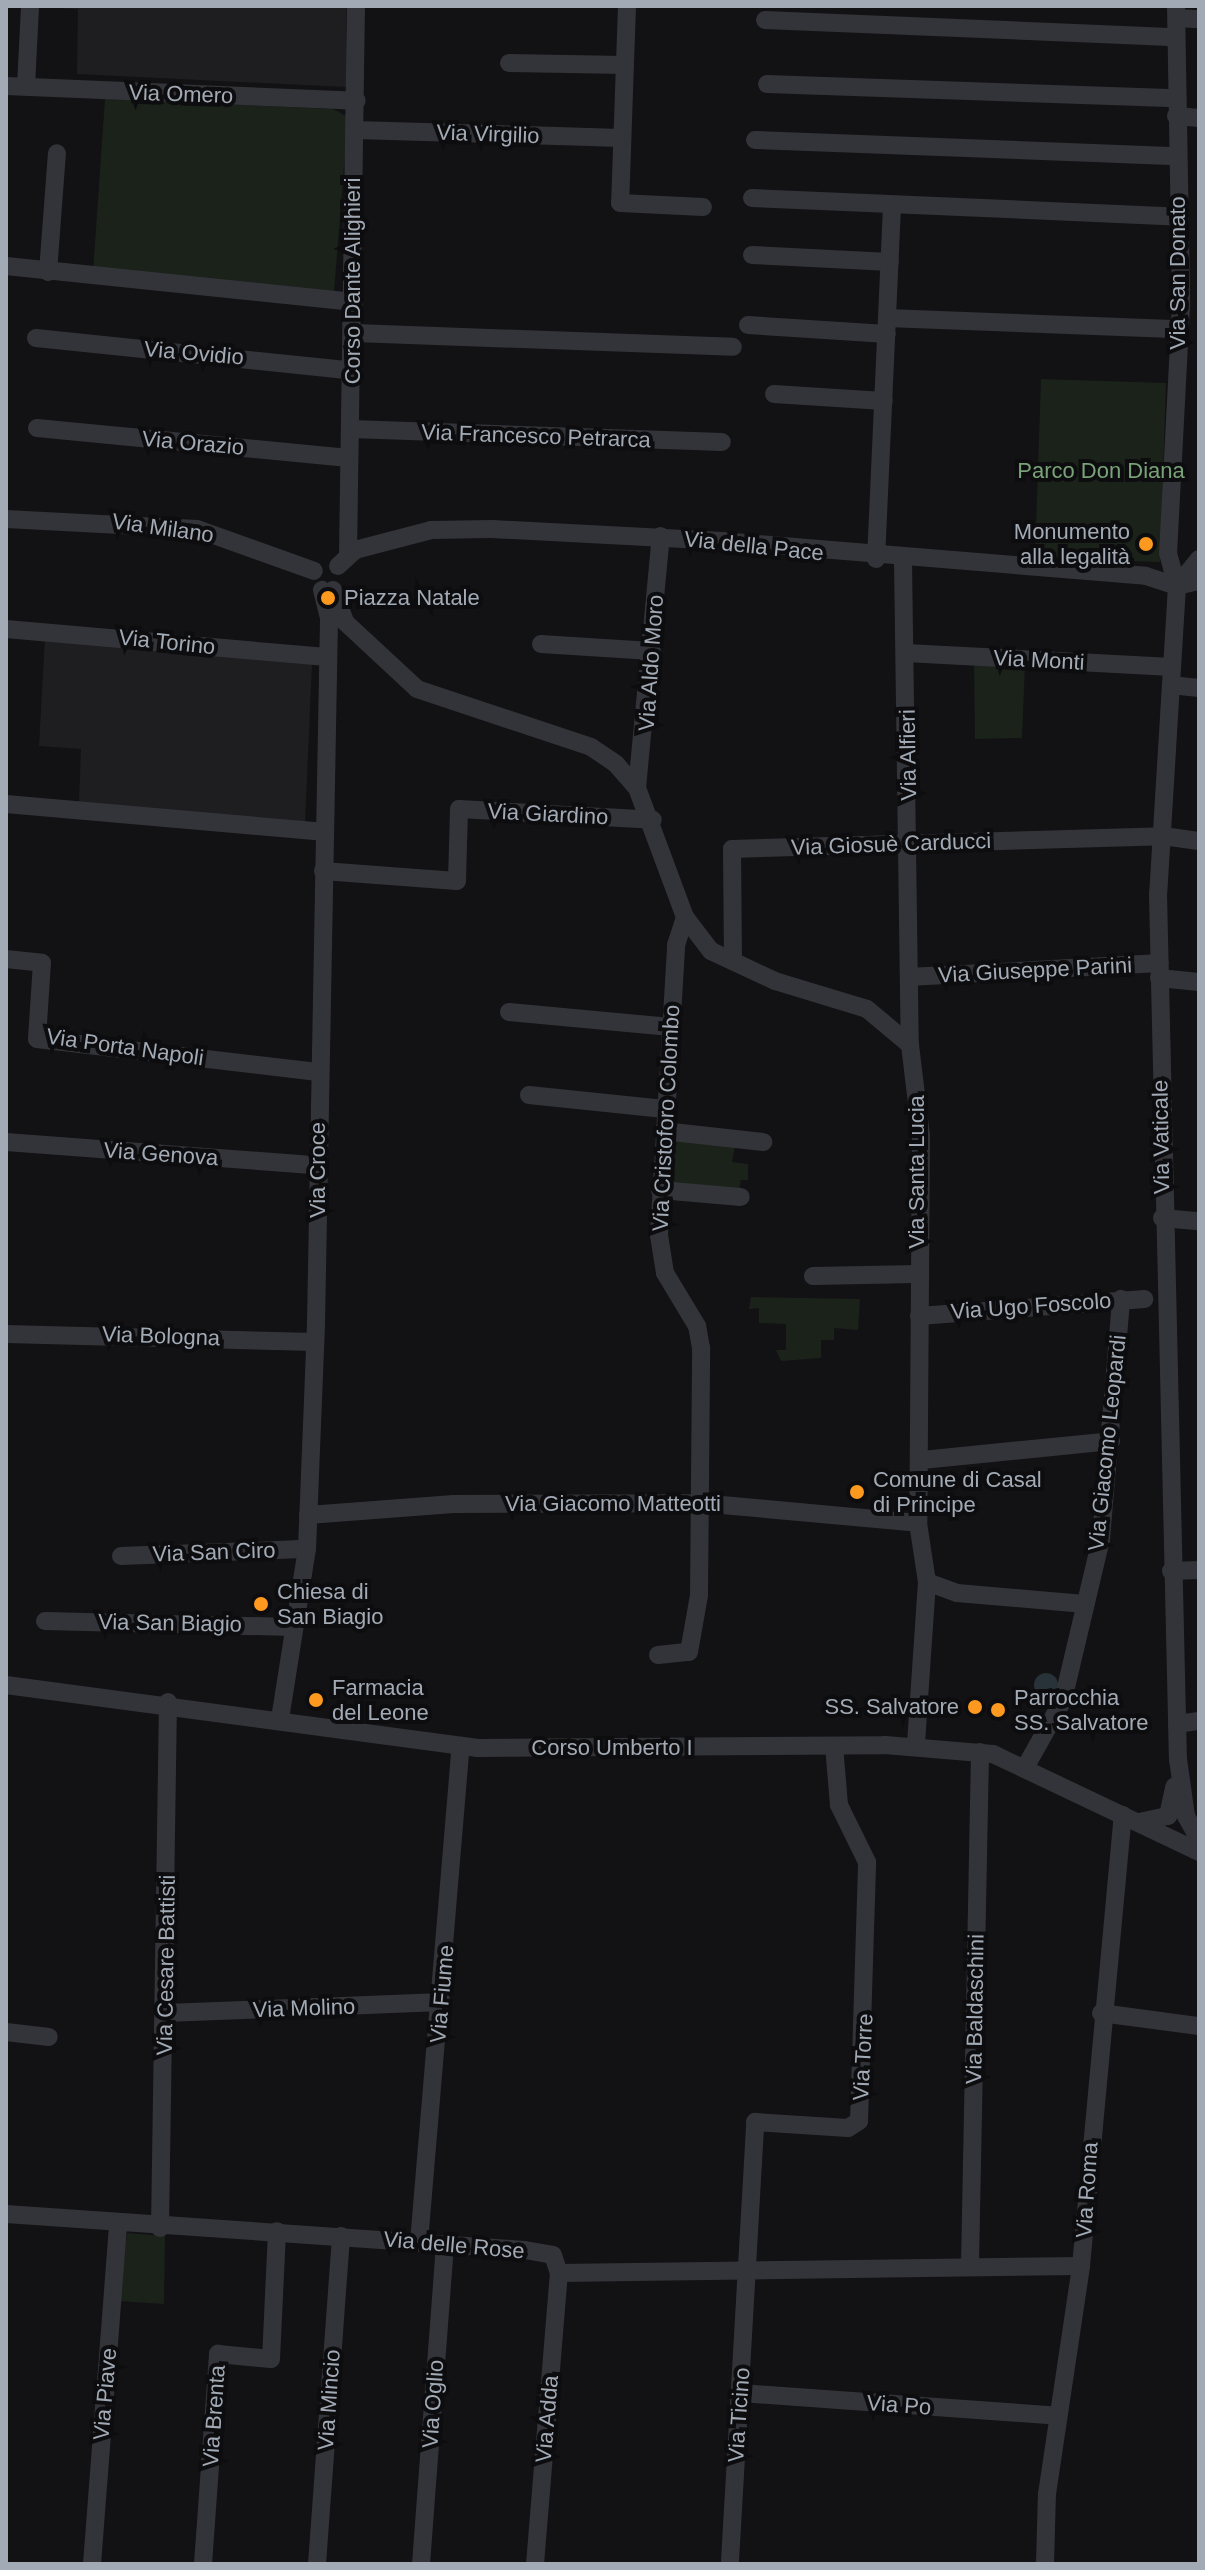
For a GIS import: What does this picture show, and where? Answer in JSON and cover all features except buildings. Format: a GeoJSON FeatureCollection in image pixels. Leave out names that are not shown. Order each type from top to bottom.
{"type":"FeatureCollection","features":[{"type":"Feature","properties":{"kind":"street"},"geometry":{"type":"LineString","coordinates":[[26,86],[30,6]]}},
{"type":"Feature","properties":{"kind":"street","name":"Corso Dante Alighieri"},"geometry":{"type":"LineString","coordinates":[[328,590],[343,576],[351,429],[355,333],[356,6]]}},
{"type":"Feature","properties":{"kind":"street"},"geometry":{"type":"LineString","coordinates":[[627,6],[620,203],[703,207]]}},
{"type":"Feature","properties":{"kind":"street"},"geometry":{"type":"LineString","coordinates":[[765,20],[1199,19]]}},
{"type":"Feature","properties":{"kind":"street","name":"Via San Donato"},"geometry":{"type":"LineString","coordinates":[[1176,20],[1177,156],[1186,213],[1190,307],[1179,329],[1168,553],[1177,586]]}},
{"type":"Feature","properties":{"kind":"street"},"geometry":{"type":"LineString","coordinates":[[509,63],[625,65]]}},
{"type":"Feature","properties":{"kind":"street"},"geometry":{"type":"LineString","coordinates":[[767,84],[1176,107],[1199,118]]}},
{"type":"Feature","properties":{"kind":"street","name":"Via Omero"},"geometry":{"type":"LineString","coordinates":[[6,86],[357,101]]}},
{"type":"Feature","properties":{"kind":"street","name":"Via Virgilio"},"geometry":{"type":"LineString","coordinates":[[355,130],[621,138]]}},
{"type":"Feature","properties":{"kind":"street"},"geometry":{"type":"LineString","coordinates":[[755,140],[1177,156]]}},
{"type":"Feature","properties":{"kind":"street"},"geometry":{"type":"LineString","coordinates":[[48,272],[57,153]]}},
{"type":"Feature","properties":{"kind":"street"},"geometry":{"type":"LineString","coordinates":[[752,198],[1186,213]]}},
{"type":"Feature","properties":{"kind":"street"},"geometry":{"type":"LineString","coordinates":[[876,559],[892,205]]}},
{"type":"Feature","properties":{"kind":"street"},"geometry":{"type":"LineString","coordinates":[[752,255],[890,262]]}},
{"type":"Feature","properties":{"kind":"street"},"geometry":{"type":"LineString","coordinates":[[6,266],[354,302]]}},
{"type":"Feature","properties":{"kind":"street"},"geometry":{"type":"LineString","coordinates":[[748,325],[1179,329]]}},
{"type":"Feature","properties":{"kind":"street"},"geometry":{"type":"LineString","coordinates":[[355,333],[733,347]]}},
{"type":"Feature","properties":{"kind":"street","name":"Via Ovidio"},"geometry":{"type":"LineString","coordinates":[[36,338],[353,371]]}},
{"type":"Feature","properties":{"kind":"street"},"geometry":{"type":"LineString","coordinates":[[774,394],[884,401]]}},
{"type":"Feature","properties":{"kind":"street","name":"Via Orazio"},"geometry":{"type":"LineString","coordinates":[[37,428],[349,458]]}},
{"type":"Feature","properties":{"kind":"street","name":"Via Francesco Petrarca"},"geometry":{"type":"LineString","coordinates":[[351,429],[722,442]]}},
{"type":"Feature","properties":{"kind":"street","name":"Via Milano"},"geometry":{"type":"LineString","coordinates":[[6,519],[197,529],[314,571]]}},
{"type":"Feature","properties":{"kind":"street","name":"Via della Pace"},"geometry":{"type":"LineString","coordinates":[[314,571],[325,562],[343,560],[431,530],[661,536],[876,559],[1146,576],[1177,586]]}},
{"type":"Feature","properties":{"kind":"street","name":"Via Aldo Moro"},"geometry":{"type":"LineString","coordinates":[[637,788],[661,536]]}},
{"type":"Feature","properties":{"kind":"street"},"geometry":{"type":"LineString","coordinates":[[1177,586],[1199,559]]}},
{"type":"Feature","properties":{"kind":"street","name":"Via Alfieri"},"geometry":{"type":"LineString","coordinates":[[903,561],[910,1045]]}},
{"type":"Feature","properties":{"kind":"street"},"geometry":{"type":"LineString","coordinates":[[314,571],[345,622],[404,680],[591,747],[637,788],[653,820],[685,917],[711,951],[867,1009],[910,1045]]}},
{"type":"Feature","properties":{"kind":"street"},"geometry":{"type":"LineString","coordinates":[[1177,586],[1199,581]]}},
{"type":"Feature","properties":{"kind":"street","name":"Via Vaticale"},"geometry":{"type":"LineString","coordinates":[[1177,586],[1163,836],[1160,970],[1162,1218],[1177,1724],[1182,1796],[1199,1839]]}},
{"type":"Feature","properties":{"kind":"street","name":"Via Croce"},"geometry":{"type":"LineString","coordinates":[[280,1719],[307,1549],[315,1342],[315,1165],[320,1072],[328,590]]}},
{"type":"Feature","properties":{"kind":"street","name":"Via Torino"},"geometry":{"type":"LineString","coordinates":[[6,629],[327,657]]}},
{"type":"Feature","properties":{"kind":"street"},"geometry":{"type":"LineString","coordinates":[[541,644],[652,651]]}},
{"type":"Feature","properties":{"kind":"street","name":"Via Monti"},"geometry":{"type":"LineString","coordinates":[[906,653],[1171,676],[1199,688]]}},
{"type":"Feature","properties":{"kind":"street"},"geometry":{"type":"LineString","coordinates":[[6,804],[323,832]]}},
{"type":"Feature","properties":{"kind":"street","name":"Via Giardino"},"geometry":{"type":"LineString","coordinates":[[323,871],[457,881],[459,809],[653,820]]}},
{"type":"Feature","properties":{"kind":"street","name":"Via Giosuè Carducci"},"geometry":{"type":"LineString","coordinates":[[733,961],[732,849],[1163,836],[1199,841]]}},
{"type":"Feature","properties":{"kind":"street","name":"Via Cristoforo Colombo"},"geometry":{"type":"LineString","coordinates":[[658,1655],[689,1652],[695,1634],[700,1503],[701,1348],[697,1326],[665,1273],[660,1190],[670,1027],[685,917]]}},
{"type":"Feature","properties":{"kind":"street","name":"Via Porta Napoli"},"geometry":{"type":"LineString","coordinates":[[6,959],[42,963],[37,1039],[320,1072]]}},
{"type":"Feature","properties":{"kind":"street","name":"Via Giuseppe Parini"},"geometry":{"type":"LineString","coordinates":[[909,977],[1160,970],[1199,982]]}},
{"type":"Feature","properties":{"kind":"street"},"geometry":{"type":"LineString","coordinates":[[509,1012],[670,1027]]}},
{"type":"Feature","properties":{"kind":"street","name":"Via Santa Lucia"},"geometry":{"type":"LineString","coordinates":[[910,1045],[921,1136],[916,1274],[922,1460],[918,1523],[927,1582],[916,1745]]}},
{"type":"Feature","properties":{"kind":"street"},"geometry":{"type":"LineString","coordinates":[[529,1095],[664,1109]]}},
{"type":"Feature","properties":{"kind":"street"},"geometry":{"type":"LineString","coordinates":[[663,1131],[763,1142]]}},
{"type":"Feature","properties":{"kind":"street","name":"Via Genova"},"geometry":{"type":"LineString","coordinates":[[6,1142],[315,1165]]}},
{"type":"Feature","properties":{"kind":"street"},"geometry":{"type":"LineString","coordinates":[[660,1190],[741,1197]]}},
{"type":"Feature","properties":{"kind":"street"},"geometry":{"type":"LineString","coordinates":[[1162,1218],[1199,1221]]}},
{"type":"Feature","properties":{"kind":"street"},"geometry":{"type":"LineString","coordinates":[[813,1276],[916,1274]]}},
{"type":"Feature","properties":{"kind":"street","name":"Via Giacomo Leopardi"},"geometry":{"type":"LineString","coordinates":[[1026,1766],[1063,1700],[1085,1604],[1111,1441],[1121,1299]]}},
{"type":"Feature","properties":{"kind":"street","name":"Via Ugo Foscolo"},"geometry":{"type":"LineString","coordinates":[[919,1316],[1144,1299]]}},
{"type":"Feature","properties":{"kind":"street","name":"Via Bologna"},"geometry":{"type":"LineString","coordinates":[[6,1334],[315,1342]]}},
{"type":"Feature","properties":{"kind":"street"},"geometry":{"type":"LineString","coordinates":[[922,1460],[1111,1441]]}},
{"type":"Feature","properties":{"kind":"street","name":"Via Giacomo Matteotti"},"geometry":{"type":"LineString","coordinates":[[308,1515],[454,1504],[700,1503],[918,1523]]}},
{"type":"Feature","properties":{"kind":"street","name":"Via San Ciro"},"geometry":{"type":"LineString","coordinates":[[121,1556],[307,1549]]}},
{"type":"Feature","properties":{"kind":"street"},"geometry":{"type":"LineString","coordinates":[[1171,1571],[1199,1570]]}},
{"type":"Feature","properties":{"kind":"street"},"geometry":{"type":"LineString","coordinates":[[927,1582],[957,1593],[1085,1604]]}},
{"type":"Feature","properties":{"kind":"street","name":"Via San Biagio"},"geometry":{"type":"LineString","coordinates":[[45,1621],[294,1627]]}},
{"type":"Feature","properties":{"kind":"street","name":"Corso Umberto I"},"geometry":{"type":"LineString","coordinates":[[6,1685],[168,1702],[461,1746],[916,1745],[980,1752],[1026,1766],[1199,1852]]}},
{"type":"Feature","properties":{"kind":"street","name":"Via Cesare Battisti"},"geometry":{"type":"LineString","coordinates":[[160,2228],[166,2013],[168,1702]]}},
{"type":"Feature","properties":{"kind":"street"},"geometry":{"type":"LineString","coordinates":[[1177,1724],[1199,1721]]}},
{"type":"Feature","properties":{"kind":"street","name":"Via Vaticale"},"geometry":{"type":"LineString","coordinates":[[1130,1818],[1156,1824],[1172,1808],[1177,1724]]}},
{"type":"Feature","properties":{"kind":"street","name":"Via Fiume"},"geometry":{"type":"LineString","coordinates":[[419,2242],[442,2002],[461,1746]]}},
{"type":"Feature","properties":{"kind":"street","name":"Via Torre"},"geometry":{"type":"LineString","coordinates":[[750,2269],[755,2122],[848,2128],[859,2121],[867,1862],[839,1805],[834,1746]]}},
{"type":"Feature","properties":{"kind":"street","name":"Via Baldaschini"},"geometry":{"type":"LineString","coordinates":[[970,2265],[980,1752]]}},
{"type":"Feature","properties":{"kind":"street","name":"Via Roma"},"geometry":{"type":"LineString","coordinates":[[1045,2564],[1058,2416],[1081,2266],[1101,2013],[1130,1818]]}},
{"type":"Feature","properties":{"kind":"street","name":"Via Molino"},"geometry":{"type":"LineString","coordinates":[[166,2013],[442,2002]]}},
{"type":"Feature","properties":{"kind":"street"},"geometry":{"type":"LineString","coordinates":[[1101,2013],[1199,2026]]}},
{"type":"Feature","properties":{"kind":"street"},"geometry":{"type":"LineString","coordinates":[[6,2032],[49,2037]]}},
{"type":"Feature","properties":{"kind":"street","name":"Via delle Rose"},"geometry":{"type":"LineString","coordinates":[[6,2214],[160,2228],[277,2231],[553,2255],[559,2273]]}},
{"type":"Feature","properties":{"kind":"street","name":"Via Piave"},"geometry":{"type":"LineString","coordinates":[[92,2564],[118,2224]]}},
{"type":"Feature","properties":{"kind":"street","name":"Via Brenta"},"geometry":{"type":"LineString","coordinates":[[203,2564],[218,2354],[271,2359],[277,2231]]}},
{"type":"Feature","properties":{"kind":"street","name":"Via Mincio"},"geometry":{"type":"LineString","coordinates":[[317,2564],[341,2236]]}},
{"type":"Feature","properties":{"kind":"street","name":"Via Oglio"},"geometry":{"type":"LineString","coordinates":[[421,2564],[445,2245]]}},
{"type":"Feature","properties":{"kind":"street"},"geometry":{"type":"LineString","coordinates":[[559,2273],[970,2265],[1081,2266]]}},
{"type":"Feature","properties":{"kind":"street","name":"Via Ticino"},"geometry":{"type":"LineString","coordinates":[[730,2561],[750,2269]]}},
{"type":"Feature","properties":{"kind":"street","name":"Via Adda"},"geometry":{"type":"LineString","coordinates":[[535,2564],[559,2273]]}},
{"type":"Feature","properties":{"kind":"street","name":"Via Po"},"geometry":{"type":"LineString","coordinates":[[741,2393],[1058,2416]]}},
{"type":"Feature","properties":{"kind":"shaded area"},"geometry":{"type":"Polygon","coordinates":[[[346,6],[346,87],[77,74],[78,9],[36,7],[346,6]]]}},
{"type":"Feature","properties":{"kind":"shaded area"},"geometry":{"type":"Polygon","coordinates":[[[45,637],[312,663],[305,823],[79,802],[81,749],[39,746],[45,637]]]}},
{"type":"Feature","properties":{"kind":"shaded area"},"geometry":{"type":"Polygon","coordinates":[[[1046,1673],[1055,1676],[1058,1685],[1055,1694],[1046,1697],[1037,1694],[1034,1685],[1037,1676],[1046,1673]]]}},
{"type":"Feature","properties":{"kind":"green space"},"geometry":{"type":"Polygon","coordinates":[[[105,99],[333,109],[348,117],[334,292],[93,272],[105,99]]]}},
{"type":"Feature","properties":{"kind":"green space","name":"Parco Don Diana"},"geometry":{"type":"Polygon","coordinates":[[[1041,379],[1166,383],[1160,562],[1035,558],[1041,379]]]}},
{"type":"Feature","properties":{"kind":"green space"},"geometry":{"type":"Polygon","coordinates":[[[974,662],[1025,664],[1022,738],[975,739],[974,662]]]}},
{"type":"Feature","properties":{"kind":"green space"},"geometry":{"type":"Polygon","coordinates":[[[671,1139],[735,1146],[732,1162],[748,1164],[748,1180],[741,1180],[739,1190],[670,1184],[671,1139]]]}},
{"type":"Feature","properties":{"kind":"green space"},"geometry":{"type":"Polygon","coordinates":[[[751,1297],[860,1299],[858,1330],[834,1328],[834,1340],[821,1340],[821,1358],[781,1361],[776,1350],[786,1350],[786,1324],[759,1323],[759,1308],[749,1309],[751,1297]]]}},
{"type":"Feature","properties":{"kind":"green space"},"geometry":{"type":"Polygon","coordinates":[[[127,2233],[165,2236],[164,2304],[119,2301],[127,2233]]]}},
{"type":"Feature","properties":{"kind":"place","name":"Monumento alla legalità"},"geometry":{"type":"Point","coordinates":[1146,544]}},
{"type":"Feature","properties":{"kind":"place","name":"Piazza Natale"},"geometry":{"type":"Point","coordinates":[328,598]}},
{"type":"Feature","properties":{"kind":"place","name":"Comune di Casal di Principe"},"geometry":{"type":"Point","coordinates":[857,1492]}},
{"type":"Feature","properties":{"kind":"place","name":"Chiesa di San Biagio"},"geometry":{"type":"Point","coordinates":[261,1604]}},
{"type":"Feature","properties":{"kind":"place","name":"Farmacia del Leone"},"geometry":{"type":"Point","coordinates":[316,1700]}},
{"type":"Feature","properties":{"kind":"place","name":"SS. Salvatore"},"geometry":{"type":"Point","coordinates":[975,1707]}},
{"type":"Feature","properties":{"kind":"place","name":"Parrocchia SS. Salvatore"},"geometry":{"type":"Point","coordinates":[998,1710]}}]}
